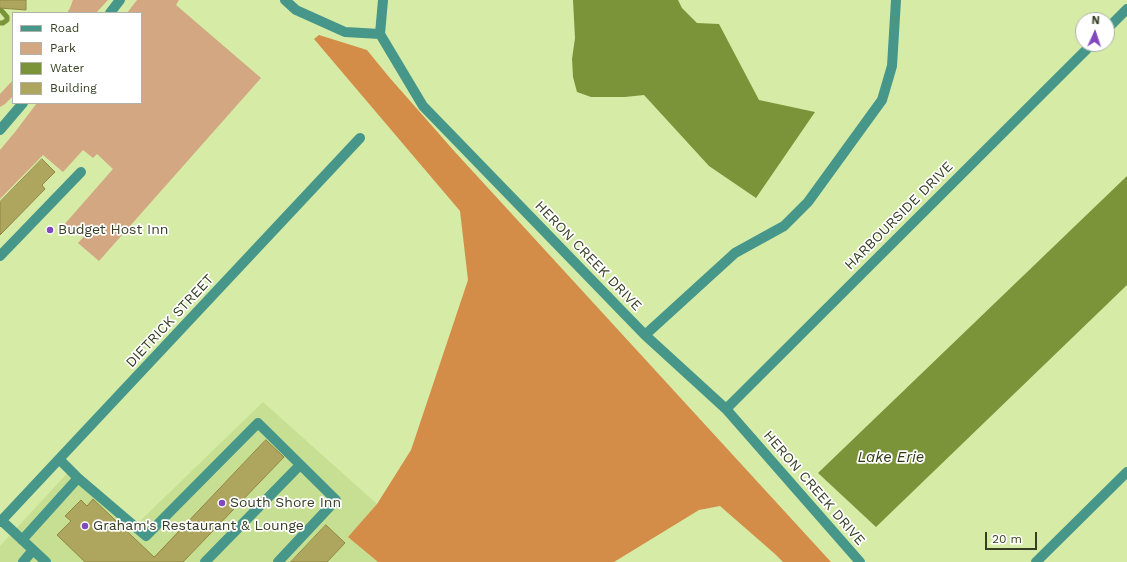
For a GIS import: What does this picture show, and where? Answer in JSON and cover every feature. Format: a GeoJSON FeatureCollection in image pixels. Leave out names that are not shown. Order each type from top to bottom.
{"type":"FeatureCollection","features":[{"type":"Feature","properties":{"kind":"street"},"geometry":{"type":"LineString","coordinates":[[111,12],[120,0]]}},
{"type":"Feature","properties":{"kind":"street"},"geometry":{"type":"LineString","coordinates":[[285,0],[296,10],[346,32],[380,34],[383,0]]}},
{"type":"Feature","properties":{"kind":"street"},"geometry":{"type":"LineString","coordinates":[[645,335],[735,253],[784,226],[808,202],[882,100],[892,66],[896,0]]}},
{"type":"Feature","properties":{"kind":"street"},"geometry":{"type":"LineString","coordinates":[[1115,21],[1127,9]]}},
{"type":"Feature","properties":{"kind":"street","name":"HERON CREEK DRIVE"},"geometry":{"type":"LineString","coordinates":[[380,34],[423,106],[645,335],[726,408],[860,562]]}},
{"type":"Feature","properties":{"kind":"street","name":"HARBOURSIDE DRIVE"},"geometry":{"type":"LineString","coordinates":[[726,408],[1084,52]]}},
{"type":"Feature","properties":{"kind":"street"},"geometry":{"type":"LineString","coordinates":[[0,130],[23,104]]}},
{"type":"Feature","properties":{"kind":"street","name":"DIETRICK STREET"},"geometry":{"type":"LineString","coordinates":[[1,522],[360,138]]}},
{"type":"Feature","properties":{"kind":"street"},"geometry":{"type":"LineString","coordinates":[[0,256],[81,172]]}},
{"type":"Feature","properties":{"kind":"street"},"geometry":{"type":"LineString","coordinates":[[59,459],[78,478],[146,536],[258,423],[336,500],[278,562]]}},
{"type":"Feature","properties":{"kind":"street"},"geometry":{"type":"LineString","coordinates":[[205,562],[300,465]]}},
{"type":"Feature","properties":{"kind":"street"},"geometry":{"type":"LineString","coordinates":[[1036,562],[1127,472]]}},
{"type":"Feature","properties":{"kind":"street"},"geometry":{"type":"LineString","coordinates":[[22,540],[78,478]]}},
{"type":"Feature","properties":{"kind":"street"},"geometry":{"type":"LineString","coordinates":[[1,522],[46,562]]}},
{"type":"Feature","properties":{"kind":"street"},"geometry":{"type":"LineString","coordinates":[[23,562],[33,550]]}},
{"type":"Feature","properties":{"kind":"shaded area"},"geometry":{"type":"Polygon","coordinates":[[[319,35],[367,50],[455,152],[831,562],[783,562],[720,506],[699,510],[614,562],[378,562],[348,537],[377,504],[411,450],[468,280],[460,211],[314,39],[319,35]]]}},
{"type":"Feature","properties":{"kind":"shaded area"},"geometry":{"type":"Polygon","coordinates":[[[263,402],[377,504],[349,537],[378,562],[0,562],[0,546],[72,468],[137,524],[263,402]]]}},
{"type":"Feature","properties":{"kind":"green space"},"geometry":{"type":"Polygon","coordinates":[[[73,0],[108,0],[97,12],[68,12],[73,0]]]}},
{"type":"Feature","properties":{"kind":"green space"},"geometry":{"type":"Polygon","coordinates":[[[137,0],[179,0],[176,5],[261,78],[99,261],[78,243],[89,231],[82,225],[73,235],[63,226],[113,169],[97,154],[93,158],[83,150],[63,172],[43,155],[0,199],[0,150],[36,104],[142,104],[142,12],[128,12],[137,0]]]}},
{"type":"Feature","properties":{"kind":"green space"},"geometry":{"type":"Polygon","coordinates":[[[12,81],[12,97],[0,107],[0,94],[12,81]]]}},
{"type":"Feature","properties":{"kind":"water"},"geometry":{"type":"Polygon","coordinates":[[[573,0],[678,0],[682,8],[697,23],[719,24],[759,100],[815,112],[756,198],[709,166],[644,95],[625,97],[591,97],[577,92],[573,77],[572,59],[575,38],[573,0]]]}},
{"type":"Feature","properties":{"kind":"water","name":"Lake Erie"},"geometry":{"type":"Polygon","coordinates":[[[1127,176],[1127,285],[876,527],[818,473],[1127,176]]]}},
{"type":"Feature","properties":{"kind":"building"},"geometry":{"type":"Polygon","coordinates":[[[0,0],[26,0],[26,10],[0,8],[0,0]]]}},
{"type":"Feature","properties":{"kind":"building"},"geometry":{"type":"Polygon","coordinates":[[[42,159],[55,172],[42,185],[45,189],[0,235],[0,202],[42,159]]]}},
{"type":"Feature","properties":{"kind":"building","name":"South Shore Inn"},"geometry":{"type":"Polygon","coordinates":[[[266,440],[284,457],[183,562],[85,562],[57,535],[71,521],[65,516],[81,500],[87,506],[93,499],[154,557],[266,440]]]}},
{"type":"Feature","properties":{"kind":"building"},"geometry":{"type":"Polygon","coordinates":[[[326,525],[345,543],[327,562],[291,562],[326,525]]]}},
{"type":"Feature","properties":{"kind":"waterway"},"geometry":{"type":"LineString","coordinates":[[0,9],[7,17],[7,20],[0,23]]}},
{"type":"Feature","properties":{"kind":"place","name":"Budget Host Inn"},"geometry":{"type":"Point","coordinates":[50,230]}},
{"type":"Feature","properties":{"kind":"place","name":"South Shore Inn"},"geometry":{"type":"Point","coordinates":[222,503]}},
{"type":"Feature","properties":{"kind":"place","name":"Graham's Restaurant & Lounge"},"geometry":{"type":"Point","coordinates":[85,526]}}]}
